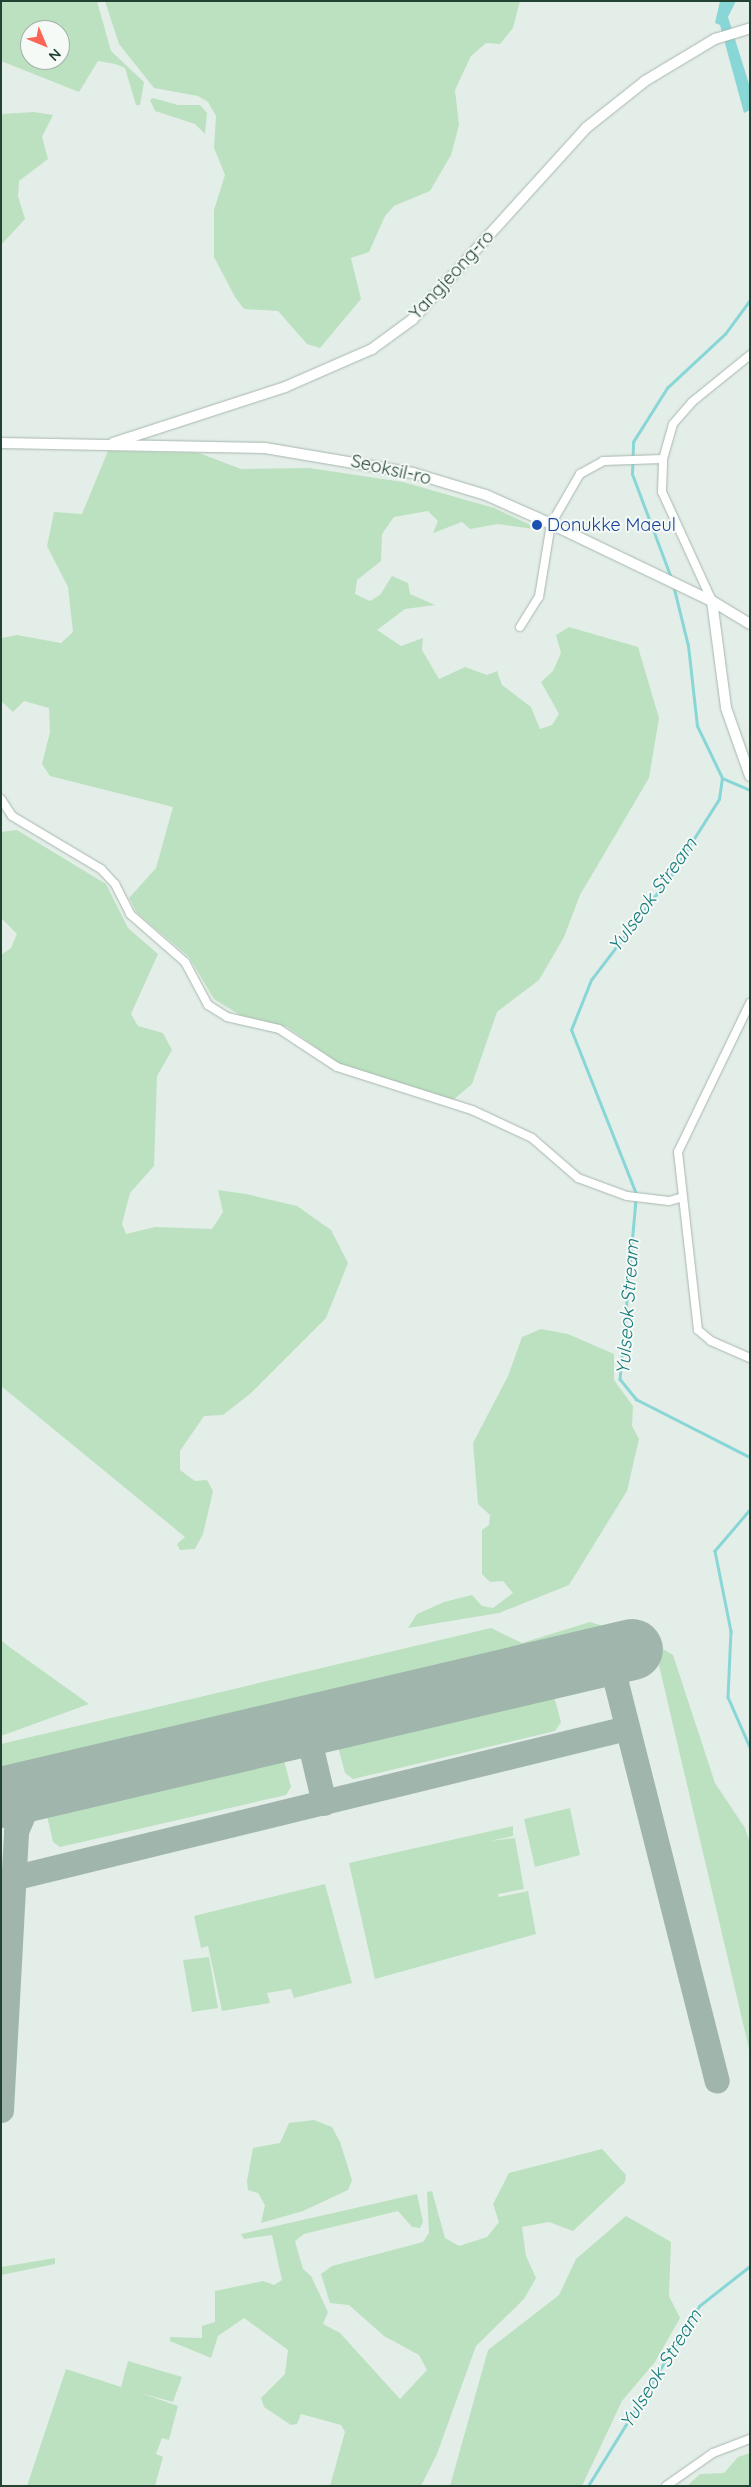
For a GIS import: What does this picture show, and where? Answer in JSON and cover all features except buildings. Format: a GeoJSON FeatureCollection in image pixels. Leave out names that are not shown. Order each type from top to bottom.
{"type":"FeatureCollection","features":[{"type":"Feature","properties":{"kind":"main road","name":"Yangjeong-ro"},"geometry":{"type":"LineString","coordinates":[[107,445],[285,387],[372,349],[413,319],[586,128],[645,81],[715,40],[738,30],[750,28]]}},
{"type":"Feature","properties":{"kind":"main road"},"geometry":{"type":"LineString","coordinates":[[147,431],[153,447]]}},
{"type":"Feature","properties":{"kind":"main road","name":"Seoksil-ro"},"geometry":{"type":"LineString","coordinates":[[1,443],[265,448],[320,454],[413,473],[486,495],[551,524],[646,572],[708,599],[750,624]]}},
{"type":"Feature","properties":{"kind":"main road"},"geometry":{"type":"LineString","coordinates":[[708,599],[726,708],[750,776]]}},
{"type":"Feature","properties":{"kind":"street"},"geometry":{"type":"LineString","coordinates":[[708,599],[662,492],[663,459],[673,424],[692,402],[750,355]]}},
{"type":"Feature","properties":{"kind":"street"},"geometry":{"type":"LineString","coordinates":[[520,627],[539,597],[551,524],[580,474],[616,459],[654,457],[663,459]]}},
{"type":"Feature","properties":{"kind":"street"},"geometry":{"type":"LineString","coordinates":[[1,800],[12,816],[101,869],[115,884],[130,914],[186,962],[214,1009],[227,1017],[279,1029],[337,1068],[472,1110],[532,1138],[578,1178],[627,1196],[669,1201],[680,1198]]}},
{"type":"Feature","properties":{"kind":"street"},"geometry":{"type":"LineString","coordinates":[[750,1003],[678,1152],[680,1198],[698,1330],[711,1341],[750,1358]]}},
{"type":"Feature","properties":{"kind":"street"},"geometry":{"type":"LineString","coordinates":[[666,2486],[713,2453],[750,2439]]}},
{"type":"Feature","properties":{"kind":"green space"},"geometry":{"type":"Polygon","coordinates":[[[1,1],[97,1],[111,51],[144,82],[140,105],[136,105],[125,68],[115,64],[98,61],[79,92],[24,70],[70,70],[70,20],[20,20],[20,69],[1,61],[1,1]]]}},
{"type":"Feature","properties":{"kind":"green space"},"geometry":{"type":"Polygon","coordinates":[[[105,1],[520,1],[513,28],[500,44],[486,43],[471,56],[455,90],[459,125],[451,155],[430,191],[394,206],[385,216],[369,252],[351,258],[361,299],[320,348],[307,344],[278,311],[244,309],[235,297],[214,257],[214,210],[225,175],[214,148],[216,116],[208,102],[198,96],[154,88],[119,44],[105,1]]]}},
{"type":"Feature","properties":{"kind":"green space"},"geometry":{"type":"Polygon","coordinates":[[[153,98],[178,105],[200,105],[207,113],[205,134],[195,124],[155,111],[150,100],[153,98]]]}},
{"type":"Feature","properties":{"kind":"green space"},"geometry":{"type":"Polygon","coordinates":[[[34,112],[53,115],[42,137],[48,159],[19,181],[18,196],[25,219],[1,245],[1,114],[34,112]]]}},
{"type":"Feature","properties":{"kind":"green space"},"geometry":{"type":"Polygon","coordinates":[[[108,451],[199,453],[241,469],[309,468],[403,482],[494,508],[541,530],[498,524],[470,529],[462,522],[433,533],[438,521],[428,511],[394,517],[382,534],[381,561],[357,580],[355,594],[370,601],[380,595],[392,576],[408,583],[410,594],[435,605],[405,609],[377,630],[401,646],[423,638],[422,650],[439,679],[465,667],[487,675],[497,671],[502,685],[531,707],[540,729],[552,725],[559,714],[541,682],[553,671],[561,653],[556,635],[569,627],[638,647],[659,718],[649,778],[580,895],[564,937],[539,980],[497,1012],[472,1084],[453,1100],[340,1064],[287,1027],[240,1015],[214,999],[189,957],[137,913],[129,898],[156,868],[173,807],[50,776],[42,764],[50,732],[49,708],[24,701],[13,712],[1,701],[1,638],[17,635],[61,643],[73,632],[68,587],[47,546],[54,512],[82,514],[108,451]]]}},
{"type":"Feature","properties":{"kind":"green space"},"geometry":{"type":"Polygon","coordinates":[[[17,830],[106,884],[128,928],[158,954],[131,1014],[138,1026],[163,1033],[172,1050],[157,1076],[154,1166],[130,1193],[122,1224],[126,1234],[155,1227],[212,1229],[223,1212],[218,1190],[246,1194],[297,1206],[331,1230],[348,1263],[326,1318],[251,1393],[223,1415],[204,1416],[180,1451],[180,1470],[195,1481],[207,1480],[213,1491],[203,1534],[195,1549],[180,1550],[177,1544],[185,1537],[1,1386],[1,955],[11,948],[17,934],[1,918],[1,832],[17,830]]]}},
{"type":"Feature","properties":{"kind":"green space"},"geometry":{"type":"Polygon","coordinates":[[[541,1329],[568,1334],[614,1354],[614,1380],[633,1406],[632,1426],[639,1439],[627,1491],[569,1585],[499,1613],[408,1628],[417,1614],[444,1602],[472,1595],[482,1606],[493,1608],[513,1593],[503,1581],[490,1582],[482,1574],[482,1530],[489,1525],[490,1515],[478,1504],[473,1443],[508,1376],[522,1337],[541,1329]]]}},
{"type":"Feature","properties":{"kind":"green space"},"geometry":{"type":"Polygon","coordinates":[[[590,1622],[648,1640],[673,1655],[715,1783],[745,1828],[750,1843],[750,2053],[654,1644],[613,1633],[1,1779],[1,1744],[491,1628],[522,1643],[590,1622]]]}},
{"type":"Feature","properties":{"kind":"green space"},"geometry":{"type":"Polygon","coordinates":[[[1,1640],[8,1646],[89,1704],[1,1736],[1,1640]]]}},
{"type":"Feature","properties":{"kind":"green space"},"geometry":{"type":"Polygon","coordinates":[[[546,1691],[554,1696],[561,1722],[555,1731],[353,1779],[345,1773],[338,1747],[344,1739],[546,1691]]]}},
{"type":"Feature","properties":{"kind":"green space"},"geometry":{"type":"Polygon","coordinates":[[[278,1756],[284,1760],[291,1787],[286,1795],[60,1847],[53,1842],[47,1816],[54,1808],[278,1756]]]}},
{"type":"Feature","properties":{"kind":"green space"},"geometry":{"type":"Polygon","coordinates":[[[570,1808],[580,1855],[535,1867],[524,1819],[570,1808]]]}},
{"type":"Feature","properties":{"kind":"green space"},"geometry":{"type":"Polygon","coordinates":[[[513,1826],[513,1836],[490,1841],[515,1838],[524,1889],[498,1894],[499,1897],[528,1891],[536,1934],[375,1979],[349,1863],[513,1826]]]}},
{"type":"Feature","properties":{"kind":"green space"},"geometry":{"type":"Polygon","coordinates":[[[325,1884],[352,1983],[294,1998],[291,1989],[267,1993],[270,2003],[222,2011],[208,1946],[201,1948],[194,1916],[325,1884]]]}},
{"type":"Feature","properties":{"kind":"green space"},"geometry":{"type":"Polygon","coordinates":[[[209,1957],[218,2008],[192,2012],[183,1960],[209,1957]]]}},
{"type":"Feature","properties":{"kind":"green space"},"geometry":{"type":"Polygon","coordinates":[[[314,2120],[332,2127],[340,2142],[352,2180],[348,2190],[303,2211],[261,2223],[265,2205],[258,2193],[248,2190],[247,2181],[253,2148],[280,2143],[289,2123],[314,2120]]]}},
{"type":"Feature","properties":{"kind":"green space"},"geometry":{"type":"Polygon","coordinates":[[[602,2149],[626,2175],[625,2182],[573,2231],[549,2222],[522,2227],[526,2256],[536,2278],[524,2299],[476,2346],[437,2454],[421,2486],[330,2486],[345,2432],[341,2425],[301,2414],[297,2424],[291,2425],[264,2407],[261,2398],[285,2374],[288,2350],[244,2318],[218,2336],[211,2358],[170,2341],[170,2337],[202,2338],[202,2326],[215,2322],[215,2291],[263,2281],[274,2285],[282,2280],[272,2235],[244,2239],[241,2234],[417,2194],[423,2222],[420,2228],[412,2227],[398,2211],[304,2234],[295,2241],[303,2269],[311,2276],[328,2312],[323,2324],[340,2333],[400,2399],[427,2370],[419,2355],[384,2336],[349,2305],[330,2303],[321,2274],[332,2266],[423,2242],[429,2233],[427,2192],[432,2191],[445,2238],[459,2246],[487,2237],[499,2222],[493,2204],[509,2173],[602,2149]]]}},
{"type":"Feature","properties":{"kind":"green space"},"geometry":{"type":"Polygon","coordinates":[[[626,2216],[671,2242],[669,2296],[680,2318],[655,2362],[622,2401],[582,2486],[450,2486],[488,2350],[559,2295],[576,2259],[626,2216]]]}},
{"type":"Feature","properties":{"kind":"green space"},"geometry":{"type":"Polygon","coordinates":[[[55,2258],[55,2264],[1,2275],[1,2267],[55,2258]]]}},
{"type":"Feature","properties":{"kind":"green space"},"geometry":{"type":"Polygon","coordinates":[[[128,2361],[182,2377],[173,2402],[141,2393],[178,2406],[169,2440],[162,2438],[156,2454],[163,2457],[155,2486],[27,2486],[66,2369],[121,2387],[128,2361]]]}},
{"type":"Feature","properties":{"kind":"green space"},"geometry":{"type":"Polygon","coordinates":[[[750,2453],[750,2486],[687,2486],[700,2474],[724,2473],[738,2457],[750,2453]]]}},
{"type":"Feature","properties":{"kind":"water"},"geometry":{"type":"Polygon","coordinates":[[[720,1],[736,1],[728,17],[750,87],[750,110],[744,113],[720,25],[715,23],[720,1]]]}},
{"type":"Feature","properties":{"kind":"waterway","name":"Yulseok Stream"},"geometry":{"type":"LineString","coordinates":[[671,578],[632,474],[633,442],[667,388],[725,334],[750,300]]}},
{"type":"Feature","properties":{"kind":"waterway","name":"Yulseok Stream"},"geometry":{"type":"LineString","coordinates":[[636,1194],[571,1030],[591,980],[671,875],[719,799],[722,778],[697,726],[688,646],[673,585]]}},
{"type":"Feature","properties":{"kind":"waterway"},"geometry":{"type":"LineString","coordinates":[[722,778],[750,790]]}},
{"type":"Feature","properties":{"kind":"waterway","name":"Yulseok Stream"},"geometry":{"type":"LineString","coordinates":[[636,1200],[620,1379],[636,1399],[750,1457]]}},
{"type":"Feature","properties":{"kind":"waterway","name":"Yulseok Stream"},"geometry":{"type":"LineString","coordinates":[[750,1510],[715,1551],[731,1631],[728,1697],[750,1747]]}},
{"type":"Feature","properties":{"kind":"waterway","name":"Yulseok Stream"},"geometry":{"type":"LineString","coordinates":[[588,2486],[699,2306],[750,2266]]}},
{"type":"Feature","properties":{"kind":"taxiway"},"geometry":{"type":"LineString","coordinates":[[609,1655],[717,2081]]}},
{"type":"Feature","properties":{"kind":"taxiway"},"geometry":{"type":"LineString","coordinates":[[306,1727],[324,1803]]}},
{"type":"Feature","properties":{"kind":"taxiway"},"geometry":{"type":"LineString","coordinates":[[12,1878],[627,1728]]}},
{"type":"Feature","properties":{"kind":"taxiway"},"geometry":{"type":"LineString","coordinates":[[1,2110],[16,1831],[34,1789]]}},
{"type":"Feature","properties":{"kind":"runway"},"geometry":{"type":"LineString","coordinates":[[1,1797],[632,1649]]}},
{"type":"Feature","properties":{"kind":"place","name":"Donukke Maeul"},"geometry":{"type":"Point","coordinates":[537,525]}}]}
